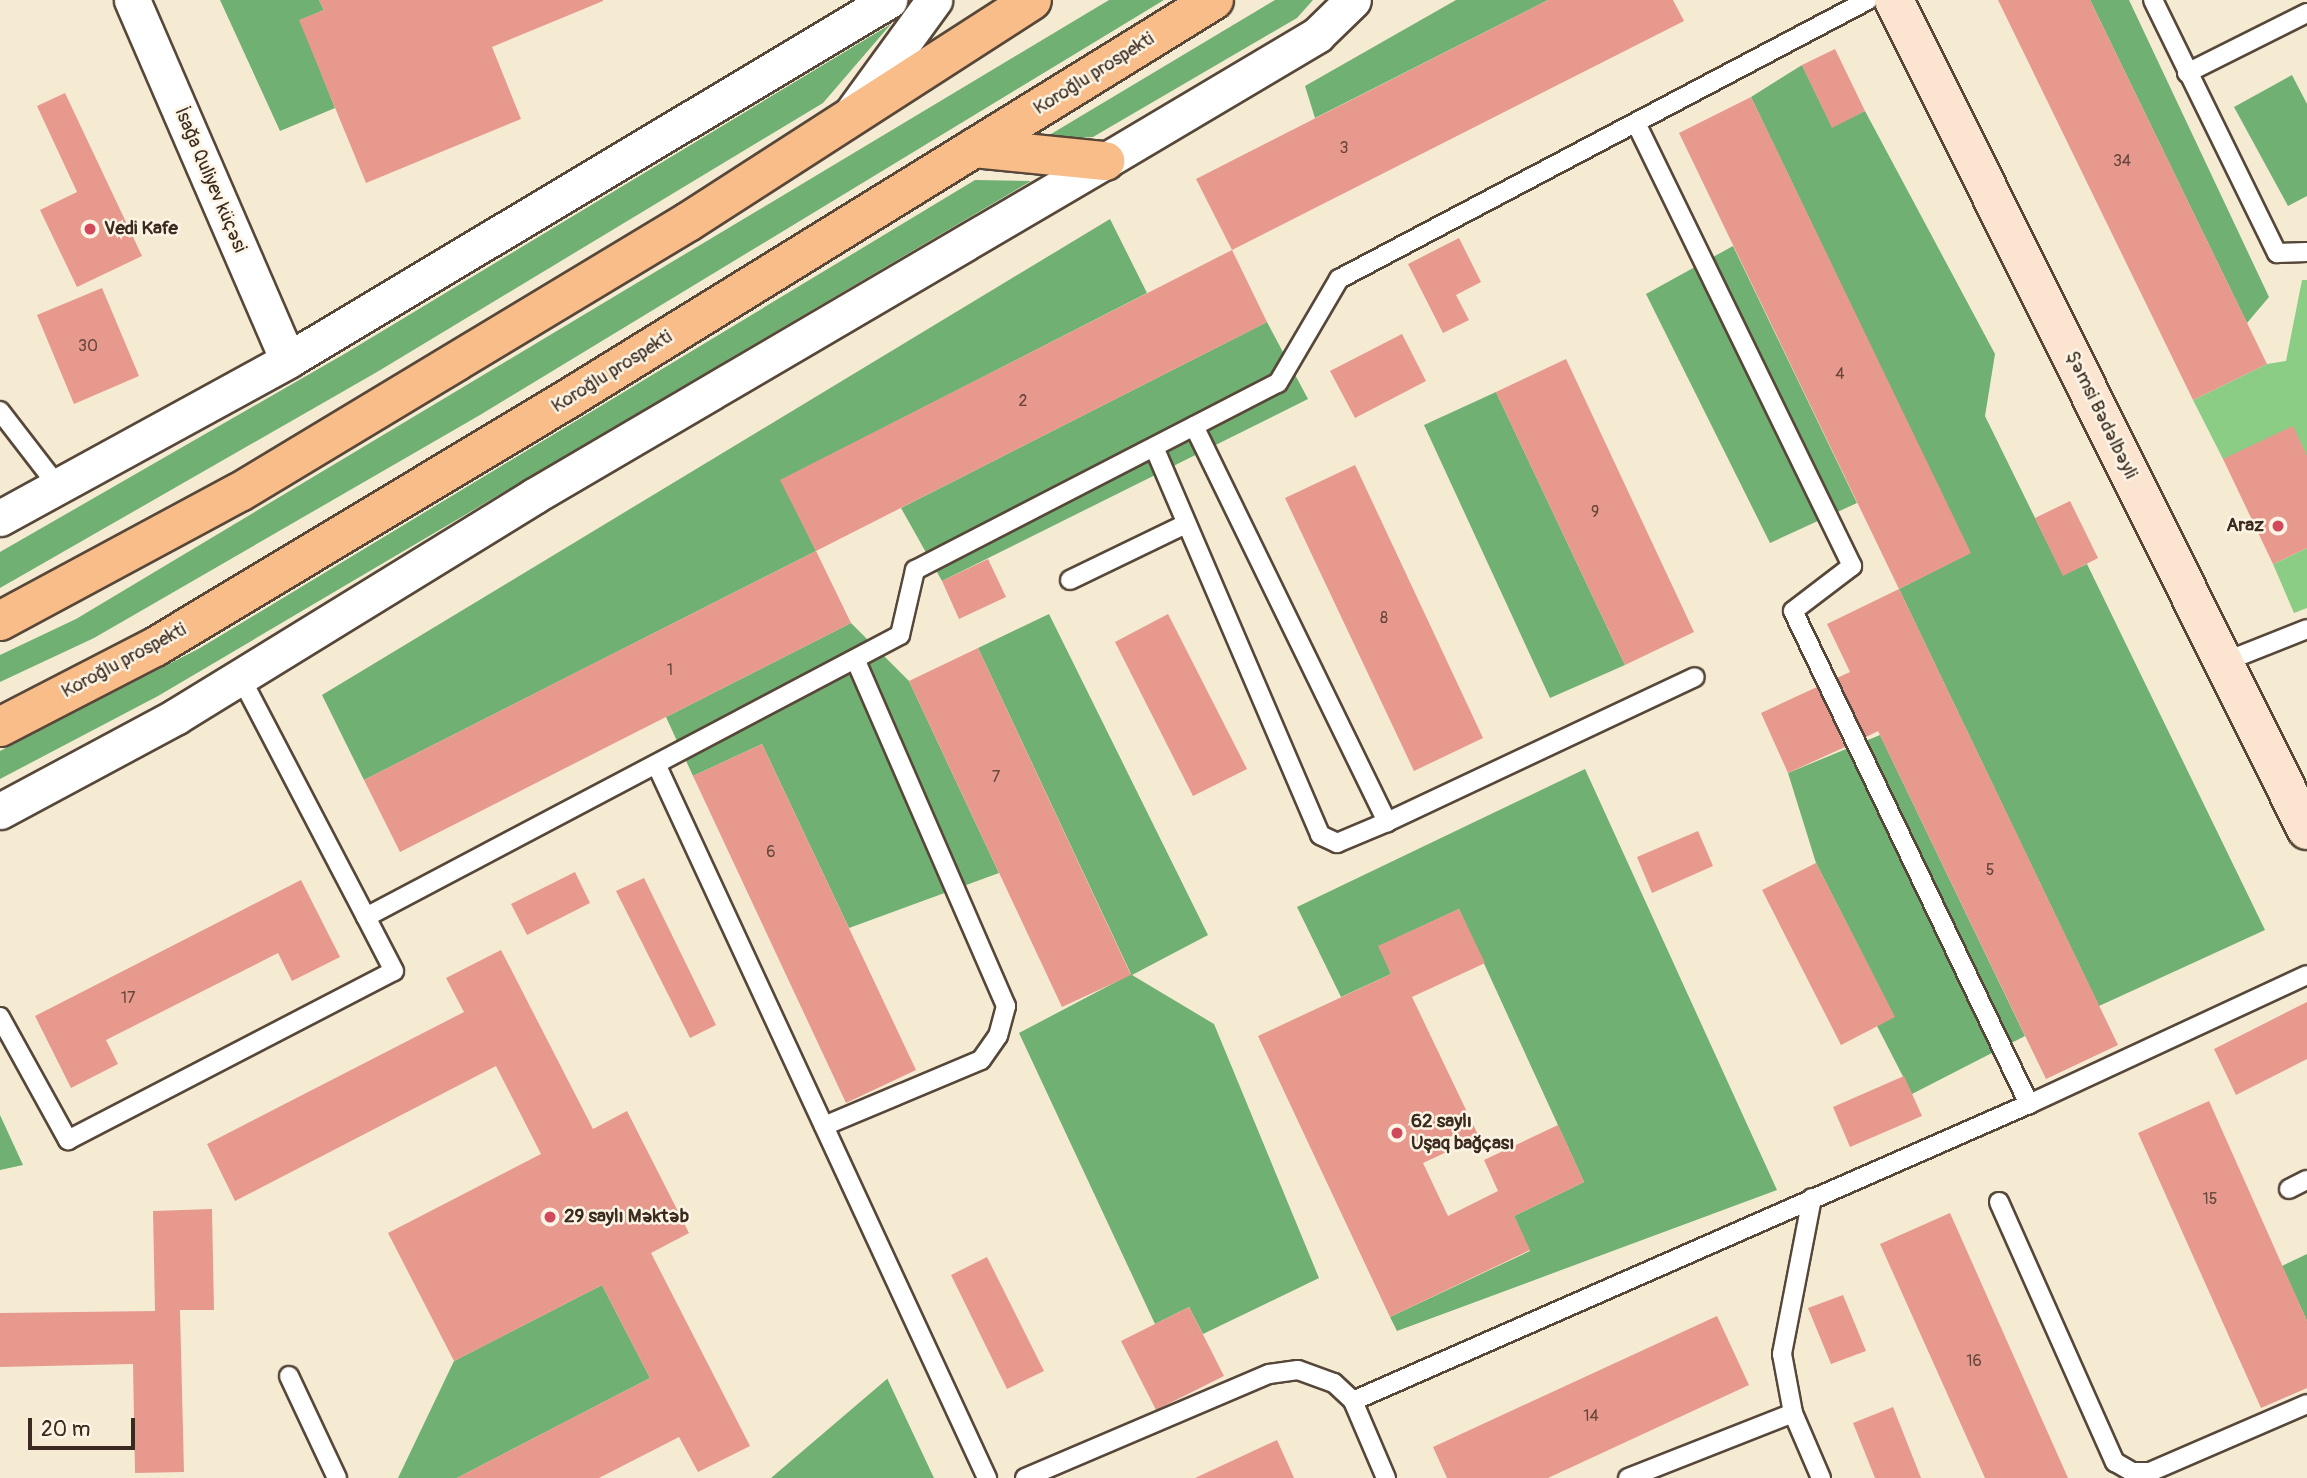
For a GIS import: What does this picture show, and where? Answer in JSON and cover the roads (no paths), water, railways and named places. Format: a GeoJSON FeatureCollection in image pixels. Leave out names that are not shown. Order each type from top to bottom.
{"type":"FeatureCollection","features":[{"type":"Feature","properties":{"kind":"main road"},"geometry":{"type":"LineString","coordinates":[[0,621],[240,492],[688,222],[1032,0]]}},
{"type":"Feature","properties":{"kind":"main road","name":"Koroğlu prospekti"},"geometry":{"type":"LineString","coordinates":[[0,727],[155,647],[1214,0]]}},
{"type":"Feature","properties":{"kind":"main road"},"geometry":{"type":"LineString","coordinates":[[974,148],[1105,161]]}},
{"type":"Feature","properties":{"kind":"street","name":"İsağa Quliyev küçəsi"},"geometry":{"type":"LineString","coordinates":[[132,0],[288,360]]}},
{"type":"Feature","properties":{"kind":"street"},"geometry":{"type":"LineString","coordinates":[[0,518],[60,489],[288,360],[889,0]]}},
{"type":"Feature","properties":{"kind":"street"},"geometry":{"type":"LineString","coordinates":[[848,119],[934,0]]}},
{"type":"Feature","properties":{"kind":"street"},"geometry":{"type":"LineString","coordinates":[[0,811],[240,676],[534,496],[1317,34],[1353,0]]}},
{"type":"Feature","properties":{"kind":"street","name":"Şəmsi Bədəlbəyli"},"geometry":{"type":"LineString","coordinates":[[1894,0],[2307,830]]}},
{"type":"Feature","properties":{"kind":"lane"},"geometry":{"type":"LineString","coordinates":[[366,917],[657,766],[900,635],[915,570],[1278,383],[1339,279],[1868,0]]}},
{"type":"Feature","properties":{"kind":"lane"},"geometry":{"type":"LineString","coordinates":[[2153,0],[2277,253],[2307,252]]}},
{"type":"Feature","properties":{"kind":"lane"},"geometry":{"type":"LineString","coordinates":[[2187,73],[2307,13]]}},
{"type":"Feature","properties":{"kind":"lane"},"geometry":{"type":"LineString","coordinates":[[1636,123],[1852,566],[1793,611],[2029,1104]]}},
{"type":"Feature","properties":{"kind":"lane"},"geometry":{"type":"LineString","coordinates":[[0,411],[60,489]]}},
{"type":"Feature","properties":{"kind":"lane"},"geometry":{"type":"LineString","coordinates":[[1194,426],[1387,822]]}},
{"type":"Feature","properties":{"kind":"lane"},"geometry":{"type":"LineString","coordinates":[[1154,447],[1320,835],[1336,843],[1387,822],[1695,677]]}},
{"type":"Feature","properties":{"kind":"lane"},"geometry":{"type":"LineString","coordinates":[[1070,580],[1186,524]]}},
{"type":"Feature","properties":{"kind":"lane"},"geometry":{"type":"LineString","coordinates":[[2224,662],[2307,629]]}},
{"type":"Feature","properties":{"kind":"lane"},"geometry":{"type":"LineString","coordinates":[[824,1126],[981,1060],[998,1036],[1006,1006],[855,659]]}},
{"type":"Feature","properties":{"kind":"lane"},"geometry":{"type":"LineString","coordinates":[[0,1017],[68,1140],[394,971],[240,676]]}},
{"type":"Feature","properties":{"kind":"lane"},"geometry":{"type":"LineString","coordinates":[[657,766],[987,1478]]}},
{"type":"Feature","properties":{"kind":"lane"},"geometry":{"type":"LineString","coordinates":[[1353,1401],[2029,1104],[2307,975]]}},
{"type":"Feature","properties":{"kind":"lane"},"geometry":{"type":"LineString","coordinates":[[2289,1189],[2307,1180]]}},
{"type":"Feature","properties":{"kind":"lane"},"geometry":{"type":"LineString","coordinates":[[1812,1198],[1782,1354],[1793,1413],[1821,1478]]}},
{"type":"Feature","properties":{"kind":"lane"},"geometry":{"type":"LineString","coordinates":[[1999,1202],[2115,1462],[2132,1472],[2150,1472],[2307,1404]]}},
{"type":"Feature","properties":{"kind":"lane"},"geometry":{"type":"LineString","coordinates":[[1025,1478],[1269,1374],[1298,1370],[1334,1383],[1353,1401],[1386,1478]]}},
{"type":"Feature","properties":{"kind":"lane"},"geometry":{"type":"LineString","coordinates":[[289,1376],[337,1478]]}},
{"type":"Feature","properties":{"kind":"lane"},"geometry":{"type":"LineString","coordinates":[[1628,1478],[1793,1413]]}},
{"type":"Feature","properties":{"kind":"place","name":"Vedi Kafe"},"geometry":{"type":"Point","coordinates":[90,229]}},
{"type":"Feature","properties":{"kind":"place","name":"Araz"},"geometry":{"type":"Point","coordinates":[2278,526]}},
{"type":"Feature","properties":{"kind":"place","name":"62 saylı Uşaq bağçası"},"geometry":{"type":"Point","coordinates":[1397,1133]}},
{"type":"Feature","properties":{"kind":"place","name":"29 saylı Məktəb"},"geometry":{"type":"Point","coordinates":[550,1217]}}]}
